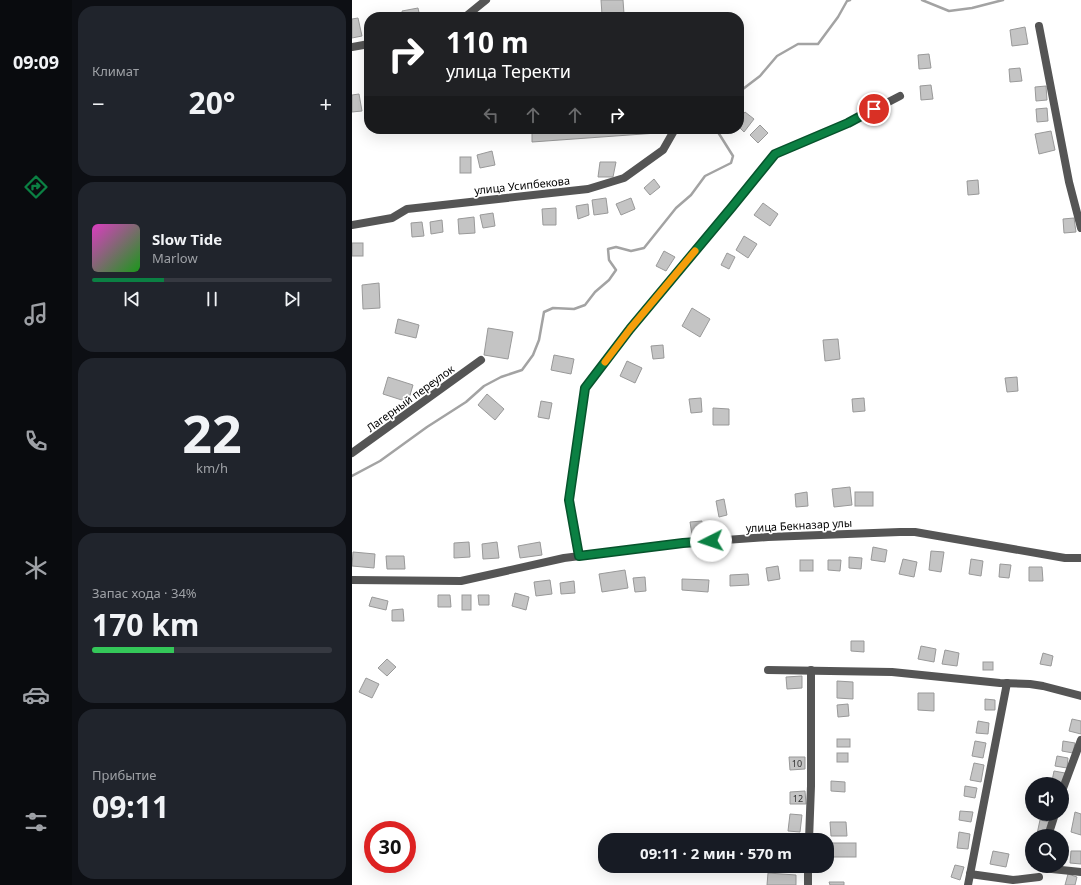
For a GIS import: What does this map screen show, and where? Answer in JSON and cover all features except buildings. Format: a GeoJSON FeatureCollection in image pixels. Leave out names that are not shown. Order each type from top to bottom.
{"type":"FeatureCollection","features":[{"type":"Feature","properties":{"kind":"street"},"geometry":{"type":"LineString","coordinates":[[471,12],[486,0]]}},
{"type":"Feature","properties":{"kind":"street"},"geometry":{"type":"LineString","coordinates":[[1039,26],[1069,182],[1081,228]]}},
{"type":"Feature","properties":{"kind":"street"},"geometry":{"type":"LineString","coordinates":[[352,47],[364,45]]}},
{"type":"Feature","properties":{"kind":"street"},"geometry":{"type":"LineString","coordinates":[[579,556],[569,500],[585,388],[630,329],[775,154],[848,123],[900,96]]}},
{"type":"Feature","properties":{"kind":"street","name":"улица Усипбекова"},"geometry":{"type":"LineString","coordinates":[[352,225],[392,218],[407,209],[588,189],[624,178],[663,150],[672,134]]}},
{"type":"Feature","properties":{"kind":"street","name":"Лагерный переулок"},"geometry":{"type":"LineString","coordinates":[[352,453],[481,360]]}},
{"type":"Feature","properties":{"kind":"street","name":"улица Бекназар улы"},"geometry":{"type":"LineString","coordinates":[[352,580],[461,581],[564,558],[683,543],[768,537],[915,532],[1065,558],[1081,558]]}},
{"type":"Feature","properties":{"kind":"street"},"geometry":{"type":"LineString","coordinates":[[768,670],[892,672],[1043,686],[1081,696]]}},
{"type":"Feature","properties":{"kind":"street"},"geometry":{"type":"LineString","coordinates":[[809,833],[811,670]]}},
{"type":"Feature","properties":{"kind":"street"},"geometry":{"type":"LineString","coordinates":[[968,885],[1007,683]]}},
{"type":"Feature","properties":{"kind":"street"},"geometry":{"type":"LineString","coordinates":[[1067,777],[1081,740]]}},
{"type":"Feature","properties":{"kind":"street"},"geometry":{"type":"LineString","coordinates":[[1069,870],[1081,872]]}},
{"type":"Feature","properties":{"kind":"street"},"geometry":{"type":"LineString","coordinates":[[808,873],[808,885]]}},
{"type":"Feature","properties":{"kind":"street"},"geometry":{"type":"LineString","coordinates":[[970,874],[1013,880],[1038,881]]}},
{"type":"Feature","properties":{"kind":"waterway"},"geometry":{"type":"LineString","coordinates":[[744,88],[760,76],[777,56],[798,44],[818,44],[838,17],[847,1],[850,0]]}},
{"type":"Feature","properties":{"kind":"waterway"},"geometry":{"type":"LineString","coordinates":[[922,0],[949,11],[972,8],[1003,0]]}},
{"type":"Feature","properties":{"kind":"waterway"},"geometry":{"type":"LineString","coordinates":[[352,476],[380,461],[427,427],[466,402],[484,386],[501,377],[522,370],[533,355],[539,340],[544,312],[553,308],[574,309],[585,305],[595,292],[609,280],[616,270],[609,260],[608,249],[616,247],[631,251],[644,248],[676,208],[691,195],[705,176],[731,163],[733,156],[719,134]]}},
{"type":"Feature","properties":{"kind":"slow traffic"},"geometry":{"type":"LineString","coordinates":[[605,362],[630,329],[695,251]]}},
{"type":"Feature","properties":{"kind":"route"},"geometry":{"type":"LineString","coordinates":[[711,541],[579,556],[569,500],[585,388],[630,329],[775,154],[848,123],[874,109]]}}]}
